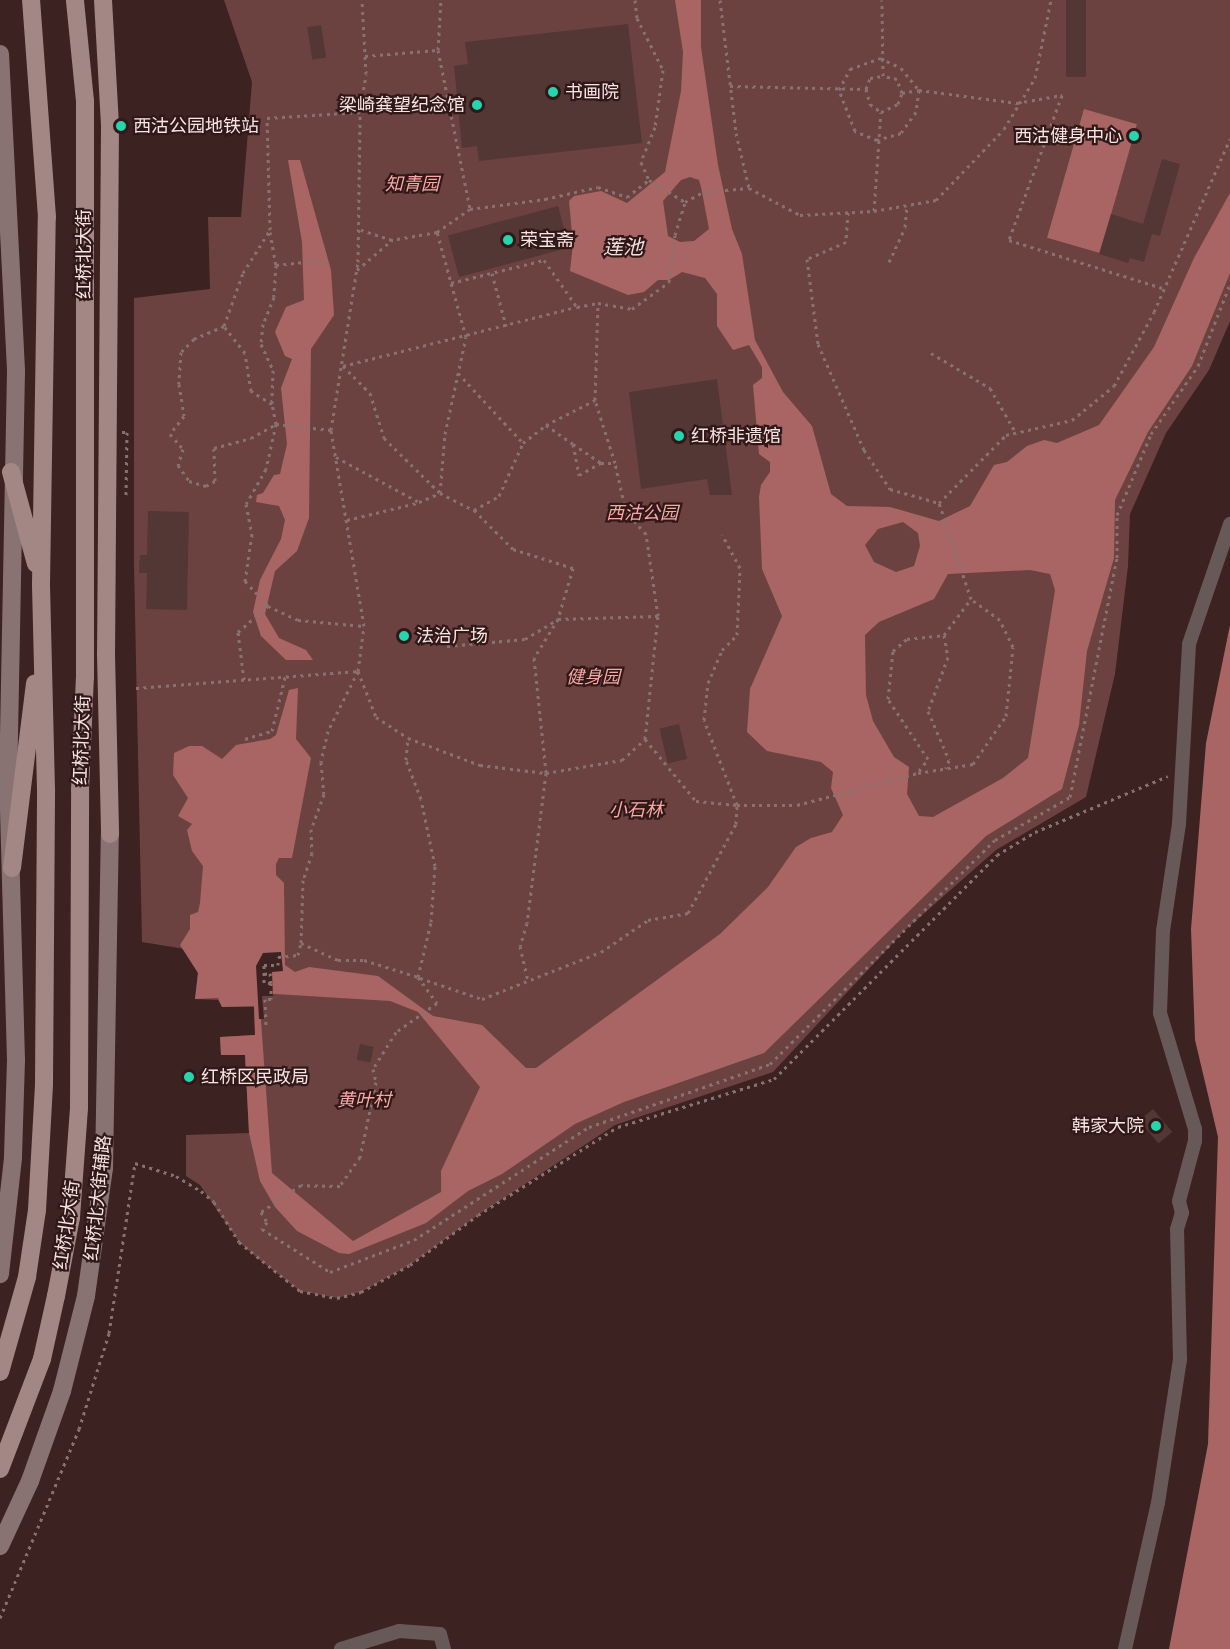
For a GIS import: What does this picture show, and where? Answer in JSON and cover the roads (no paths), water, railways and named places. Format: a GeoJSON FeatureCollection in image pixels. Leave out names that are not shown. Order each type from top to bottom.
{"type":"FeatureCollection","features":[{"type":"Feature","properties":{"kind":"main road","name":"红桥北大街"},"geometry":{"type":"LineString","coordinates":[[0,1372],[27,1277],[37,1210],[44,1084],[46,789],[41,584],[47,217],[32,0]]}},
{"type":"Feature","properties":{"kind":"main road","name":"红桥北大街"},"geometry":{"type":"LineString","coordinates":[[0,1469],[42,1359],[71,1217],[79,1108],[80,790],[85,677],[85,101],[75,0]]}},
{"type":"Feature","properties":{"kind":"main road"},"geometry":{"type":"LineString","coordinates":[[103,0],[110,126],[106,643],[110,834]]}},
{"type":"Feature","properties":{"kind":"main road"},"geometry":{"type":"LineString","coordinates":[[0,54],[11,472],[8,774],[16,1071],[13,1158],[0,1274]]}},
{"type":"Feature","properties":{"kind":"main road"},"geometry":{"type":"LineString","coordinates":[[11,472],[41,584]]}},
{"type":"Feature","properties":{"kind":"main road"},"geometry":{"type":"LineString","coordinates":[[12,868],[26,735],[41,646]]}},
{"type":"Feature","properties":{"kind":"main road"},"geometry":{"type":"LineString","coordinates":[[85,677],[99,789],[110,834]]}},
{"type":"Feature","properties":{"kind":"main road","name":"红桥北大街辅路"},"geometry":{"type":"LineString","coordinates":[[0,1546],[30,1481],[62,1391],[86,1296],[104,1168],[110,834]]}},
{"type":"Feature","properties":{"kind":"street"},"geometry":{"type":"LineString","coordinates":[[1125,1649],[1158,1503],[1180,1360],[1177,1229],[1182,1214],[1179,1201],[1195,1141],[1195,1129],[1161,1012],[1162,931],[1183,769],[1189,644],[1230,524]]}},
{"type":"Feature","properties":{"kind":"street"},"geometry":{"type":"LineString","coordinates":[[341,1649],[399,1631],[442,1642]]}},
{"type":"Feature","properties":{"kind":"water","name":"莲池"},"geometry":{"type":"Polygon","coordinates":[[[675,0],[701,0],[701,47],[718,165],[732,229],[742,254],[755,340],[783,392],[812,426],[831,494],[847,506],[890,507],[939,521],[970,506],[994,465],[1007,462],[1027,446],[1044,440],[1057,443],[1099,425],[1154,347],[1194,258],[1230,193],[1230,273],[1192,366],[1148,432],[1115,500],[1114,558],[1087,651],[1079,725],[1062,789],[986,836],[764,1053],[624,1102],[575,1124],[502,1174],[468,1191],[426,1223],[349,1254],[339,1253],[297,1231],[275,1207],[260,1181],[249,1133],[245,1055],[221,1055],[220,1037],[255,1035],[254,1006],[222,1007],[218,998],[195,999],[198,973],[180,945],[190,929],[190,915],[198,912],[203,866],[192,851],[187,830],[192,824],[178,816],[188,798],[173,775],[174,753],[189,746],[202,746],[222,759],[236,745],[270,739],[276,735],[289,690],[298,688],[296,739],[311,758],[292,858],[279,858],[276,864],[276,875],[284,883],[285,965],[295,972],[309,967],[378,976],[433,1016],[482,1025],[526,1068],[536,1068],[720,934],[768,887],[796,847],[811,838],[832,832],[843,815],[831,788],[833,772],[821,762],[767,751],[747,732],[750,689],[782,616],[762,569],[759,497],[761,485],[770,472],[770,462],[759,454],[753,385],[762,378],[762,367],[749,345],[733,350],[717,326],[717,294],[705,278],[682,272],[669,280],[658,280],[644,292],[628,295],[570,271],[573,244],[569,201],[574,196],[601,191],[627,203],[665,172],[681,91],[683,52],[675,0]],[[690,177],[681,180],[663,201],[668,236],[680,242],[694,241],[709,229],[701,187],[699,180],[690,177]],[[903,522],[878,529],[865,545],[874,562],[896,572],[914,566],[920,546],[918,533],[903,522]],[[1030,570],[948,574],[934,599],[879,622],[865,635],[866,695],[873,721],[894,757],[909,767],[907,794],[919,816],[933,817],[1003,778],[1028,758],[1055,590],[1050,574],[1030,570]],[[259,993],[272,1173],[353,1241],[441,1192],[441,1171],[480,1087],[418,1012],[390,1001],[259,993]]]}},
{"type":"Feature","properties":{"kind":"water"},"geometry":{"type":"Polygon","coordinates":[[[1084,109],[1137,124],[1100,253],[1047,238],[1084,109]]]}},
{"type":"Feature","properties":{"kind":"water"},"geometry":{"type":"Polygon","coordinates":[[[288,160],[300,160],[331,270],[334,315],[311,349],[309,518],[297,551],[275,571],[265,614],[279,638],[306,650],[313,660],[286,660],[261,636],[253,612],[260,580],[281,539],[285,520],[279,506],[256,502],[257,495],[263,493],[274,475],[280,474],[287,444],[281,388],[292,359],[285,356],[275,332],[286,307],[304,300],[302,242],[288,160]]]}},
{"type":"Feature","properties":{"kind":"water"},"geometry":{"type":"Polygon","coordinates":[[[1230,625],[1230,1649],[1169,1649],[1208,1444],[1218,1137],[1195,1040],[1191,929],[1206,743],[1230,625]]]}},
{"type":"Feature","properties":{"kind":"place","name":"书画院"},"geometry":{"type":"Point","coordinates":[553,92]}},
{"type":"Feature","properties":{"kind":"place","name":"梁崎龚望纪念馆"},"geometry":{"type":"Point","coordinates":[477,105]}},
{"type":"Feature","properties":{"kind":"place","name":"西沽公园地铁站"},"geometry":{"type":"Point","coordinates":[121,126]}},
{"type":"Feature","properties":{"kind":"place","name":"西沽健身中心"},"geometry":{"type":"Point","coordinates":[1134,136]}},
{"type":"Feature","properties":{"kind":"place","name":"荣宝斋"},"geometry":{"type":"Point","coordinates":[508,240]}},
{"type":"Feature","properties":{"kind":"place","name":"红桥非遗馆"},"geometry":{"type":"Point","coordinates":[679,436]}},
{"type":"Feature","properties":{"kind":"place","name":"法治广场"},"geometry":{"type":"Point","coordinates":[404,636]}},
{"type":"Feature","properties":{"kind":"place","name":"红桥区民政局"},"geometry":{"type":"Point","coordinates":[189,1077]}},
{"type":"Feature","properties":{"kind":"place","name":"韩家大院"},"geometry":{"type":"Point","coordinates":[1156,1126]}},
{"type":"Feature","properties":{"kind":"park label","name":"知青园"},"geometry":{"type":"Point","coordinates":[412,184]}},
{"type":"Feature","properties":{"kind":"park label","name":"西沽公园"},"geometry":{"type":"Point","coordinates":[642,513]}},
{"type":"Feature","properties":{"kind":"park label","name":"健身园"},"geometry":{"type":"Point","coordinates":[593,677]}},
{"type":"Feature","properties":{"kind":"park label","name":"小石林"},"geometry":{"type":"Point","coordinates":[636,810]}},
{"type":"Feature","properties":{"kind":"park label","name":"黄叶村"},"geometry":{"type":"Point","coordinates":[364,1100]}}]}
